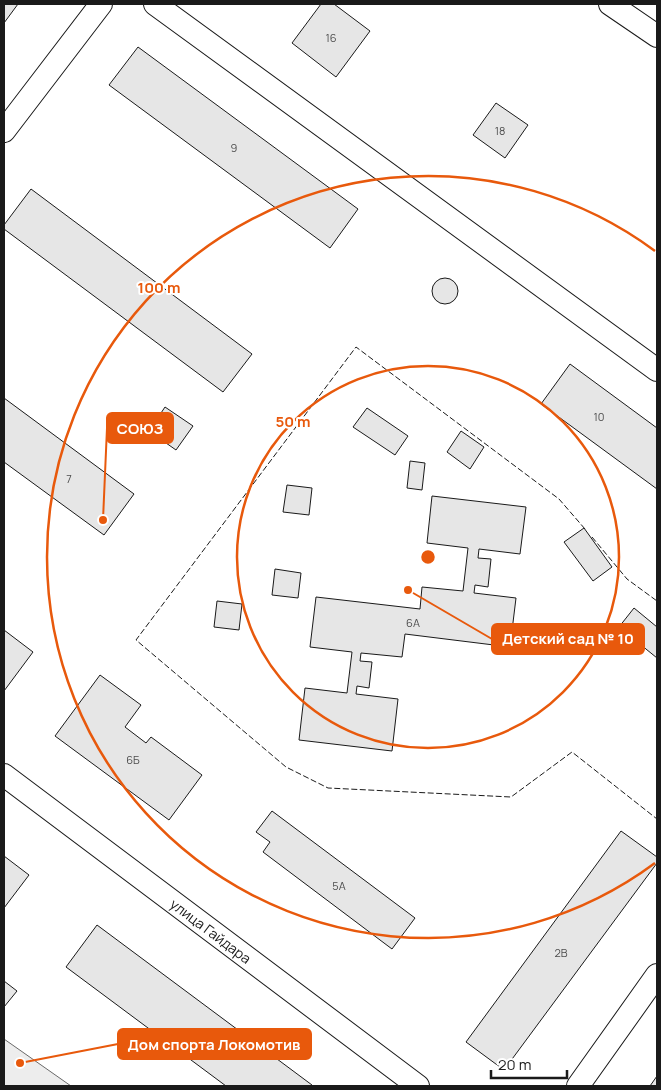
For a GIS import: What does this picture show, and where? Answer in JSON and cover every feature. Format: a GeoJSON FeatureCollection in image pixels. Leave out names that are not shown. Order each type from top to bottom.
{"type":"FeatureCollection","features":[{"type":"Feature","properties":{"kind":"street"},"geometry":{"type":"LineString","coordinates":[[4,131],[101,4]]}},
{"type":"Feature","properties":{"kind":"street"},"geometry":{"type":"LineString","coordinates":[[155,4],[657,370]]}},
{"type":"Feature","properties":{"kind":"street"},"geometry":{"type":"LineString","coordinates":[[610,4],[657,36]]}},
{"type":"Feature","properties":{"kind":"street","name":"улица Гайдара"},"geometry":{"type":"LineString","coordinates":[[4,775],[418,1086]]}},
{"type":"Feature","properties":{"kind":"street"},"geometry":{"type":"LineString","coordinates":[[578,1086],[657,975]]}},
{"type":"Feature","properties":{"kind":"shaded area"},"geometry":{"type":"Polygon","coordinates":[[[4,1039],[71,1086],[4,1086],[4,1039]]]}},
{"type":"Feature","properties":{"kind":"building"},"geometry":{"type":"Polygon","coordinates":[[[4,4],[18,4],[4,23],[4,4]]]}},
{"type":"Feature","properties":{"kind":"building"},"geometry":{"type":"Polygon","coordinates":[[[321,4],[334,4],[370,31],[336,77],[292,43],[321,4]]]}},
{"type":"Feature","properties":{"kind":"building"},"geometry":{"type":"Polygon","coordinates":[[[138,47],[358,209],[330,248],[109,85],[138,47]]]}},
{"type":"Feature","properties":{"kind":"building"},"geometry":{"type":"Polygon","coordinates":[[[496,103],[528,125],[505,158],[473,135],[496,103]]]}},
{"type":"Feature","properties":{"kind":"building"},"geometry":{"type":"Polygon","coordinates":[[[31,189],[252,354],[223,392],[4,229],[4,225],[31,189]]]}},
{"type":"Feature","properties":{"kind":"building"},"geometry":{"type":"Polygon","coordinates":[[[445,278],[454,282],[458,291],[454,300],[445,304],[436,300],[432,291],[436,282],[445,278]]]}},
{"type":"Feature","properties":{"kind":"building"},"geometry":{"type":"Polygon","coordinates":[[[570,364],[657,428],[657,489],[541,404],[570,364]]]}},
{"type":"Feature","properties":{"kind":"building"},"geometry":{"type":"Polygon","coordinates":[[[4,398],[134,494],[104,535],[4,462],[4,398]]]}},
{"type":"Feature","properties":{"kind":"building"},"geometry":{"type":"Polygon","coordinates":[[[165,407],[193,426],[176,450],[149,431],[165,407]]]}},
{"type":"Feature","properties":{"kind":"building"},"geometry":{"type":"Polygon","coordinates":[[[367,408],[408,436],[395,455],[353,427],[367,408]]]}},
{"type":"Feature","properties":{"kind":"building"},"geometry":{"type":"Polygon","coordinates":[[[461,431],[484,447],[470,469],[447,452],[461,431]]]}},
{"type":"Feature","properties":{"kind":"building"},"geometry":{"type":"Polygon","coordinates":[[[410,461],[425,463],[422,490],[407,488],[410,461]]]}},
{"type":"Feature","properties":{"kind":"building"},"geometry":{"type":"Polygon","coordinates":[[[287,485],[312,488],[309,515],[283,512],[287,485]]]}},
{"type":"Feature","properties":{"kind":"building"},"geometry":{"type":"Polygon","coordinates":[[[432,496],[526,507],[520,554],[479,549],[478,558],[491,559],[488,587],[475,585],[474,593],[516,598],[510,647],[405,634],[402,657],[361,653],[360,661],[372,662],[369,688],[357,686],[356,694],[398,699],[392,751],[299,740],[305,688],[347,693],[352,652],[310,647],[316,597],[420,609],[422,587],[463,591],[468,548],[427,543],[432,496]]]}},
{"type":"Feature","properties":{"kind":"building"},"geometry":{"type":"Polygon","coordinates":[[[584,528],[612,567],[593,581],[564,542],[584,528]]]}},
{"type":"Feature","properties":{"kind":"building"},"geometry":{"type":"Polygon","coordinates":[[[275,569],[301,573],[298,598],[272,595],[275,569]]]}},
{"type":"Feature","properties":{"kind":"building"},"geometry":{"type":"Polygon","coordinates":[[[217,601],[242,604],[239,630],[214,627],[217,601]]]}},
{"type":"Feature","properties":{"kind":"building"},"geometry":{"type":"Polygon","coordinates":[[[634,608],[657,627],[657,658],[619,627],[634,608]]]}},
{"type":"Feature","properties":{"kind":"building"},"geometry":{"type":"Polygon","coordinates":[[[4,630],[33,652],[4,691],[4,630]]]}},
{"type":"Feature","properties":{"kind":"building"},"geometry":{"type":"Polygon","coordinates":[[[100,675],[141,705],[125,727],[146,743],[151,737],[202,775],[169,820],[55,736],[100,675]]]}},
{"type":"Feature","properties":{"kind":"building"},"geometry":{"type":"Polygon","coordinates":[[[272,811],[415,918],[392,949],[263,852],[270,842],[256,832],[272,811]]]}},
{"type":"Feature","properties":{"kind":"building"},"geometry":{"type":"Polygon","coordinates":[[[621,831],[657,857],[657,863],[504,1070],[466,1042],[621,831]]]}},
{"type":"Feature","properties":{"kind":"building"},"geometry":{"type":"Polygon","coordinates":[[[4,856],[29,875],[4,908],[4,856]]]}},
{"type":"Feature","properties":{"kind":"building"},"geometry":{"type":"Polygon","coordinates":[[[97,925],[312,1085],[226,1086],[66,967],[97,925]]]}},
{"type":"Feature","properties":{"kind":"building"},"geometry":{"type":"Polygon","coordinates":[[[4,981],[17,991],[4,1007],[4,981]]]}},
{"type":"Feature","properties":{"kind":"building"},"geometry":{"type":"Polygon","coordinates":[[[657,1076],[657,1086],[650,1086],[657,1076]]]}},
{"type":"Feature","properties":{"kind":"fence"},"geometry":{"type":"LineString","coordinates":[[585,529],[559,499],[356,347],[136,640],[286,767],[328,788],[511,797],[572,752],[657,819]]}},
{"type":"Feature","properties":{"kind":"fence"},"geometry":{"type":"LineString","coordinates":[[592,537],[627,579],[657,601]]}},
{"type":"Feature","properties":{"kind":"place","name":"СОЮЗ"},"geometry":{"type":"Point","coordinates":[103,520]}},
{"type":"Feature","properties":{"kind":"place","name":"Детский сад № 10"},"geometry":{"type":"Point","coordinates":[408,590]}},
{"type":"Feature","properties":{"kind":"place","name":"Дом спорта Локомотив"},"geometry":{"type":"Point","coordinates":[20,1063]}}]}
